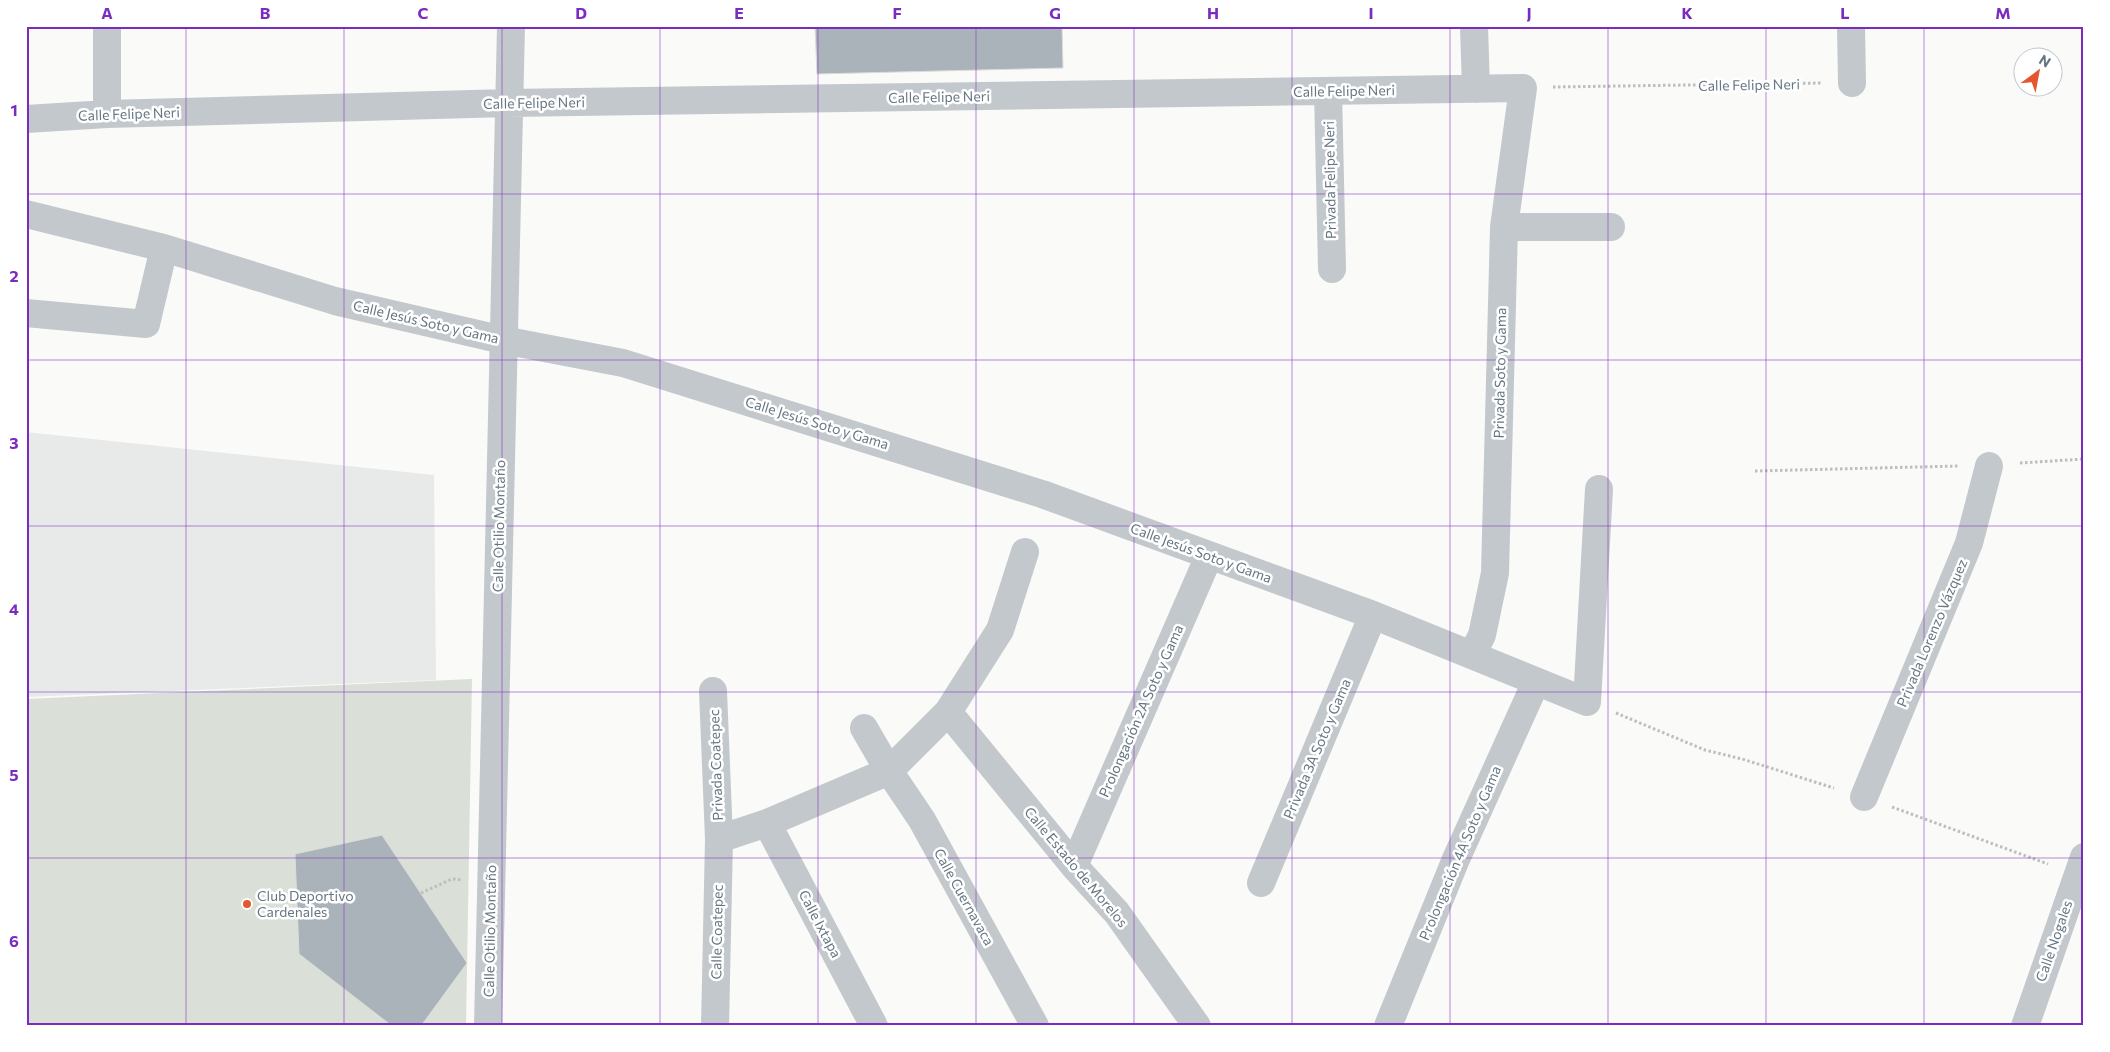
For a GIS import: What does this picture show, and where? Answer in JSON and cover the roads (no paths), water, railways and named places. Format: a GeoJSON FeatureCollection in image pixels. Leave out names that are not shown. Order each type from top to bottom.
{"type":"FeatureCollection","features":[{"type":"Feature","properties":{"kind":"street"},"geometry":{"type":"LineString","coordinates":[[107,26],[107,114]]}},
{"type":"Feature","properties":{"kind":"street","name":"Calle Otilio Montaño"},"geometry":{"type":"LineString","coordinates":[[488,1026],[510,26]]}},
{"type":"Feature","properties":{"kind":"street"},"geometry":{"type":"LineString","coordinates":[[1474,26],[1476,89]]}},
{"type":"Feature","properties":{"kind":"street"},"geometry":{"type":"LineString","coordinates":[[1851,26],[1852,83]]}},
{"type":"Feature","properties":{"kind":"street","name":"Calle Felipe Neri"},"geometry":{"type":"LineString","coordinates":[[26,119],[107,114],[508,103],[1523,88]]}},
{"type":"Feature","properties":{"kind":"street","name":"Privada Soto y Gama"},"geometry":{"type":"LineString","coordinates":[[1472,655],[1482,634],[1495,573],[1504,227],[1523,88]]}},
{"type":"Feature","properties":{"kind":"street","name":"Privada Felipe Neri"},"geometry":{"type":"LineString","coordinates":[[1328,91],[1332,269]]}},
{"type":"Feature","properties":{"kind":"street","name":"Calle Jesús Soto y Gama"},"geometry":{"type":"LineString","coordinates":[[26,214],[164,248],[335,301],[503,340],[623,363],[1042,494],[1373,615],[1587,702],[1599,488]]}},
{"type":"Feature","properties":{"kind":"street"},"geometry":{"type":"LineString","coordinates":[[1504,227],[1611,228]]}},
{"type":"Feature","properties":{"kind":"street"},"geometry":{"type":"LineString","coordinates":[[26,313],[146,324],[164,248]]}},
{"type":"Feature","properties":{"kind":"street","name":"Privada Lorenzo Vázquez"},"geometry":{"type":"LineString","coordinates":[[1864,797],[1969,543],[1989,466]]}},
{"type":"Feature","properties":{"kind":"street"},"geometry":{"type":"LineString","coordinates":[[718,839],[767,823],[889,771],[948,712],[1000,630],[1025,552]]}},
{"type":"Feature","properties":{"kind":"street","name":"Prolongación 2A Soto y Gama"},"geometry":{"type":"LineString","coordinates":[[1074,866],[1209,556]]}},
{"type":"Feature","properties":{"kind":"street","name":"Privada 3A Soto y Gama"},"geometry":{"type":"LineString","coordinates":[[1261,883],[1373,615]]}},
{"type":"Feature","properties":{"kind":"street","name":"Prolongación 4A Soto y Gama"},"geometry":{"type":"LineString","coordinates":[[1388,1026],[1456,859],[1536,682]]}},
{"type":"Feature","properties":{"kind":"street","name":"Privada Coatepec"},"geometry":{"type":"LineString","coordinates":[[713,691],[718,839]]}},
{"type":"Feature","properties":{"kind":"street","name":"Calle Estado de Morelos"},"geometry":{"type":"LineString","coordinates":[[948,712],[1074,866],[1117,912],[1197,1026]]}},
{"type":"Feature","properties":{"kind":"street","name":"Calle Cuernavaca"},"geometry":{"type":"LineString","coordinates":[[864,728],[889,771],[922,820],[1035,1026]]}},
{"type":"Feature","properties":{"kind":"street","name":"Calle Ixtapa"},"geometry":{"type":"LineString","coordinates":[[767,823],[874,1026]]}},
{"type":"Feature","properties":{"kind":"street","name":"Calle Coatepec"},"geometry":{"type":"LineString","coordinates":[[715,1026],[718,839]]}},
{"type":"Feature","properties":{"kind":"street","name":"Calle Nogales"},"geometry":{"type":"LineString","coordinates":[[2025,1026],[2080,866]]}},
{"type":"Feature","properties":{"kind":"place","name":"Club Deportivo Cardenales"},"geometry":{"type":"Point","coordinates":[247,904]}}]}
